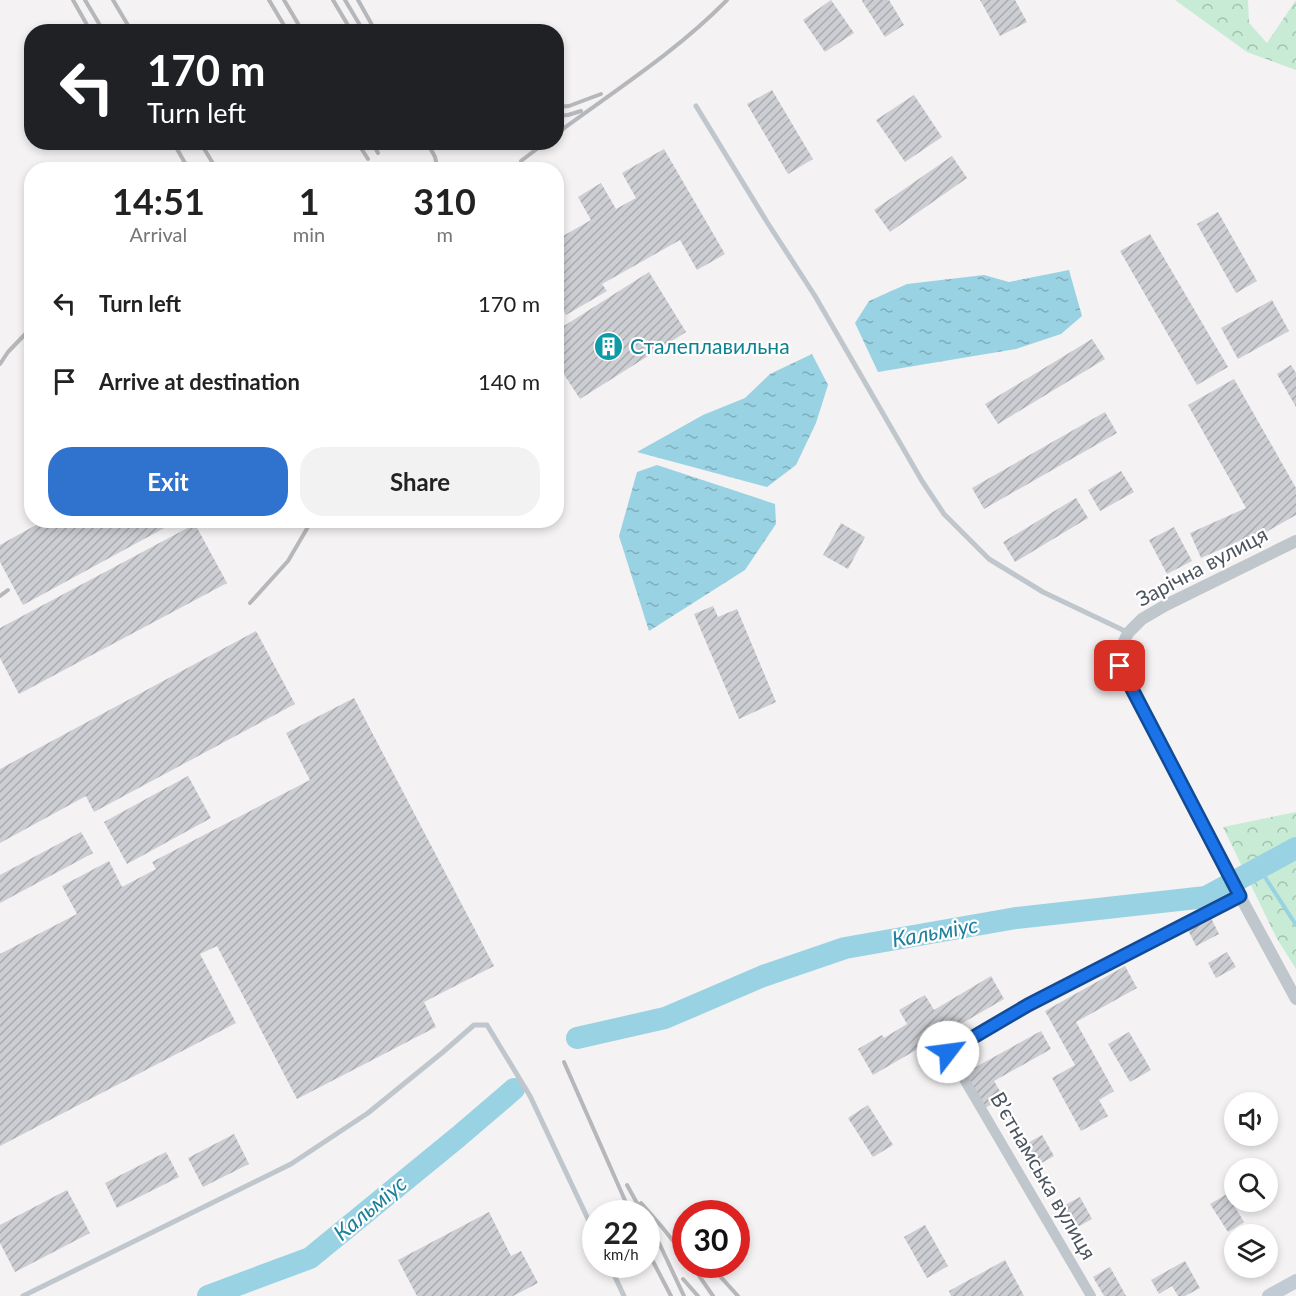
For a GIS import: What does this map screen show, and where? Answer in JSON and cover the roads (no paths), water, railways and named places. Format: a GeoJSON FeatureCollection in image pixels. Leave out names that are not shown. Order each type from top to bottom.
{"type":"FeatureCollection","features":[{"type":"Feature","properties":{"kind":"main road"},"geometry":{"type":"LineString","coordinates":[[1269,1296],[1296,1281]]}},
{"type":"Feature","properties":{"kind":"street","name":"Зарічна вулиця"},"geometry":{"type":"LineString","coordinates":[[1240,896],[1120,666],[1121,648],[1128,633],[1142,619],[1296,541]]}},
{"type":"Feature","properties":{"kind":"street"},"geometry":{"type":"LineString","coordinates":[[1240,896],[1296,999]]}},
{"type":"Feature","properties":{"kind":"street","name":"В’єтнамська вулиця"},"geometry":{"type":"LineString","coordinates":[[1091,1296],[948,1052],[1028,1005],[1240,896]]}},
{"type":"Feature","properties":{"kind":"lane"},"geometry":{"type":"LineString","coordinates":[[696,106],[814,296],[922,481],[944,514],[989,559],[1043,592],[1128,633]]}},
{"type":"Feature","properties":{"kind":"lane"},"geometry":{"type":"LineString","coordinates":[[23,1296],[291,1164],[368,1113],[474,1025],[487,1025],[530,1096],[582,1206]]}},
{"type":"Feature","properties":{"kind":"lane"},"geometry":{"type":"LineString","coordinates":[[616,1278],[624,1296]]}},
{"type":"Feature","properties":{"kind":"water"},"geometry":{"type":"Polygon","coordinates":[[[1069,270],[1082,316],[1061,334],[1016,349],[878,372],[855,323],[869,301],[907,284],[984,275],[1009,282],[1069,270]]]}},
{"type":"Feature","properties":{"kind":"water"},"geometry":{"type":"Polygon","coordinates":[[[812,354],[828,385],[816,423],[796,465],[767,487],[637,452],[703,415],[745,398],[770,374],[812,354]]]}},
{"type":"Feature","properties":{"kind":"water"},"geometry":{"type":"Polygon","coordinates":[[[657,465],[775,504],[776,524],[745,570],[649,631],[619,536],[637,472],[657,465]]]}},
{"type":"Feature","properties":{"kind":"waterway","name":"Кальміус"},"geometry":{"type":"LineString","coordinates":[[577,1038],[665,1018],[763,976],[845,948],[1016,918],[1206,897],[1296,848]]}},
{"type":"Feature","properties":{"kind":"waterway"},"geometry":{"type":"LineString","coordinates":[[1259,868],[1296,925]]}},
{"type":"Feature","properties":{"kind":"waterway","name":"Кальміус"},"geometry":{"type":"LineString","coordinates":[[208,1296],[310,1258],[514,1089]]}},
{"type":"Feature","properties":{"kind":"railway"},"geometry":{"type":"LineString","coordinates":[[73,0],[86,24]]}},
{"type":"Feature","properties":{"kind":"railway"},"geometry":{"type":"LineString","coordinates":[[85,0],[99,24]]}},
{"type":"Feature","properties":{"kind":"railway"},"geometry":{"type":"LineString","coordinates":[[113,0],[127,24]]}},
{"type":"Feature","properties":{"kind":"railway"},"geometry":{"type":"LineString","coordinates":[[269,0],[283,24]]}},
{"type":"Feature","properties":{"kind":"railway"},"geometry":{"type":"LineString","coordinates":[[284,0],[298,24]]}},
{"type":"Feature","properties":{"kind":"railway"},"geometry":{"type":"LineString","coordinates":[[333,0],[347,24]]}},
{"type":"Feature","properties":{"kind":"railway"},"geometry":{"type":"LineString","coordinates":[[345,0],[359,24]]}},
{"type":"Feature","properties":{"kind":"railway"},"geometry":{"type":"LineString","coordinates":[[358,0],[372,24]]}},
{"type":"Feature","properties":{"kind":"railway"},"geometry":{"type":"LineString","coordinates":[[564,128],[666,54],[727,0]]}},
{"type":"Feature","properties":{"kind":"railway"},"geometry":{"type":"LineString","coordinates":[[564,106],[601,94]]}},
{"type":"Feature","properties":{"kind":"railway"},"geometry":{"type":"LineString","coordinates":[[564,115],[581,111]]}},
{"type":"Feature","properties":{"kind":"railway"},"geometry":{"type":"LineString","coordinates":[[178,150],[184,162]]}},
{"type":"Feature","properties":{"kind":"railway"},"geometry":{"type":"LineString","coordinates":[[205,150],[212,162]]}},
{"type":"Feature","properties":{"kind":"railway"},"geometry":{"type":"LineString","coordinates":[[362,150],[368,159]]}},
{"type":"Feature","properties":{"kind":"railway"},"geometry":{"type":"LineString","coordinates":[[431,150],[436,162]]}},
{"type":"Feature","properties":{"kind":"railway"},"geometry":{"type":"LineString","coordinates":[[521,161],[535,150]]}},
{"type":"Feature","properties":{"kind":"railway"},"geometry":{"type":"LineString","coordinates":[[0,364],[24,335]]}},
{"type":"Feature","properties":{"kind":"railway"},"geometry":{"type":"LineString","coordinates":[[250,603],[288,561],[307,528]]}},
{"type":"Feature","properties":{"kind":"railway"},"geometry":{"type":"LineString","coordinates":[[0,596],[8,590]]}},
{"type":"Feature","properties":{"kind":"railway"},"geometry":{"type":"LineString","coordinates":[[564,1062],[625,1200]]}},
{"type":"Feature","properties":{"kind":"railway"},"geometry":{"type":"LineString","coordinates":[[627,1185],[635,1200]]}},
{"type":"Feature","properties":{"kind":"railway"},"geometry":{"type":"LineString","coordinates":[[660,1225],[672,1240]]}},
{"type":"Feature","properties":{"kind":"railway"},"geometry":{"type":"LineString","coordinates":[[660,1245],[684,1296]]}},
{"type":"Feature","properties":{"kind":"railway"},"geometry":{"type":"LineString","coordinates":[[660,1275],[671,1296]]}},
{"type":"Feature","properties":{"kind":"railway"},"geometry":{"type":"LineString","coordinates":[[701,1278],[713,1296]]}},
{"type":"Feature","properties":{"kind":"railway"},"geometry":{"type":"LineString","coordinates":[[722,1278],[738,1296]]}},
{"type":"Feature","properties":{"kind":"railway"},"geometry":{"type":"LineString","coordinates":[[683,1279],[698,1296]]}},
{"type":"Feature","properties":{"kind":"place","name":"Сталеплавильна"},"geometry":{"type":"Point","coordinates":[609,347]}}]}
